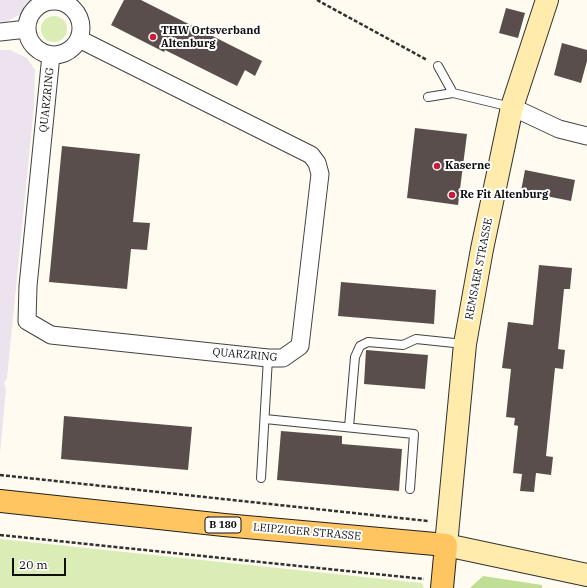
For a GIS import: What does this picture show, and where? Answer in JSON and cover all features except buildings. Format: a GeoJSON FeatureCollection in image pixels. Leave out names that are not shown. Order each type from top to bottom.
{"type":"FeatureCollection","features":[{"type":"Feature","properties":{"kind":"main road","name":"LEIPZIGER STRASSE"},"geometry":{"type":"LineString","coordinates":[[0,501],[224,525],[446,545]]}},
{"type":"Feature","properties":{"kind":"main road"},"geometry":{"type":"LineString","coordinates":[[442,584],[446,545]]}},
{"type":"Feature","properties":{"kind":"street","name":"REMSAER STRASSE"},"geometry":{"type":"LineString","coordinates":[[446,545],[465,344],[482,249],[512,107],[547,0]]}},
{"type":"Feature","properties":{"kind":"street"},"geometry":{"type":"LineString","coordinates":[[48,2],[68,2],[81,23],[79,39],[68,52],[51,55],[44,53],[32,44],[27,29],[29,20],[33,12],[48,2]]}},
{"type":"Feature","properties":{"kind":"street"},"geometry":{"type":"LineString","coordinates":[[0,32],[27,29]]}},
{"type":"Feature","properties":{"kind":"street","name":"QUARZRING"},"geometry":{"type":"LineString","coordinates":[[51,55],[28,286],[27,321],[51,335],[268,358],[283,358],[300,346],[320,174],[317,162],[311,154],[79,39]]}},
{"type":"Feature","properties":{"kind":"street"},"geometry":{"type":"LineString","coordinates":[[512,107],[559,129],[587,136]]}},
{"type":"Feature","properties":{"kind":"street","name":"LEIPZIGER STRASSE"},"geometry":{"type":"LineString","coordinates":[[446,545],[587,575]]}},
{"type":"Feature","properties":{"kind":"lane"},"geometry":{"type":"LineString","coordinates":[[438,66],[453,93]]}},
{"type":"Feature","properties":{"kind":"lane"},"geometry":{"type":"LineString","coordinates":[[428,97],[453,93],[512,107]]}},
{"type":"Feature","properties":{"kind":"lane"},"geometry":{"type":"LineString","coordinates":[[349,427],[355,357],[360,346],[368,342],[403,344],[416,339],[465,344]]}},
{"type":"Feature","properties":{"kind":"lane"},"geometry":{"type":"LineString","coordinates":[[261,478],[268,358]]}},
{"type":"Feature","properties":{"kind":"lane"},"geometry":{"type":"LineString","coordinates":[[265,419],[414,434],[410,489]]}},
{"type":"Feature","properties":{"kind":"path"},"geometry":{"type":"LineString","coordinates":[[317,0],[438,66]]}},
{"type":"Feature","properties":{"kind":"path"},"geometry":{"type":"LineString","coordinates":[[0,475],[426,520],[446,545]]}},
{"type":"Feature","properties":{"kind":"path"},"geometry":{"type":"LineString","coordinates":[[0,535],[442,584]]}},
{"type":"Feature","properties":{"kind":"shaded area"},"geometry":{"type":"Polygon","coordinates":[[[0,0],[35,0],[21,14],[6,22],[0,22],[0,0]]]}},
{"type":"Feature","properties":{"kind":"shaded area"},"geometry":{"type":"Polygon","coordinates":[[[0,50],[10,50],[27,58],[35,70],[34,106],[7,378],[4,383],[6,389],[0,454],[0,50]]]}},
{"type":"Feature","properties":{"kind":"green space"},"geometry":{"type":"Polygon","coordinates":[[[54,16],[63,20],[67,29],[63,38],[54,42],[45,38],[41,29],[45,20],[54,16]]]}},
{"type":"Feature","properties":{"kind":"green space"},"geometry":{"type":"Polygon","coordinates":[[[0,539],[422,583],[424,588],[0,588],[0,539]]]}},
{"type":"Feature","properties":{"kind":"green space"},"geometry":{"type":"Polygon","coordinates":[[[483,576],[542,585],[542,588],[470,588],[483,576]]]}},
{"type":"Feature","properties":{"kind":"place","name":"THW Ortsverband Altenburg"},"geometry":{"type":"Point","coordinates":[153,37]}},
{"type":"Feature","properties":{"kind":"place","name":"Kaserne"},"geometry":{"type":"Point","coordinates":[437,166]}},
{"type":"Feature","properties":{"kind":"place","name":"Re Fit Altenburg"},"geometry":{"type":"Point","coordinates":[452,195]}}]}
